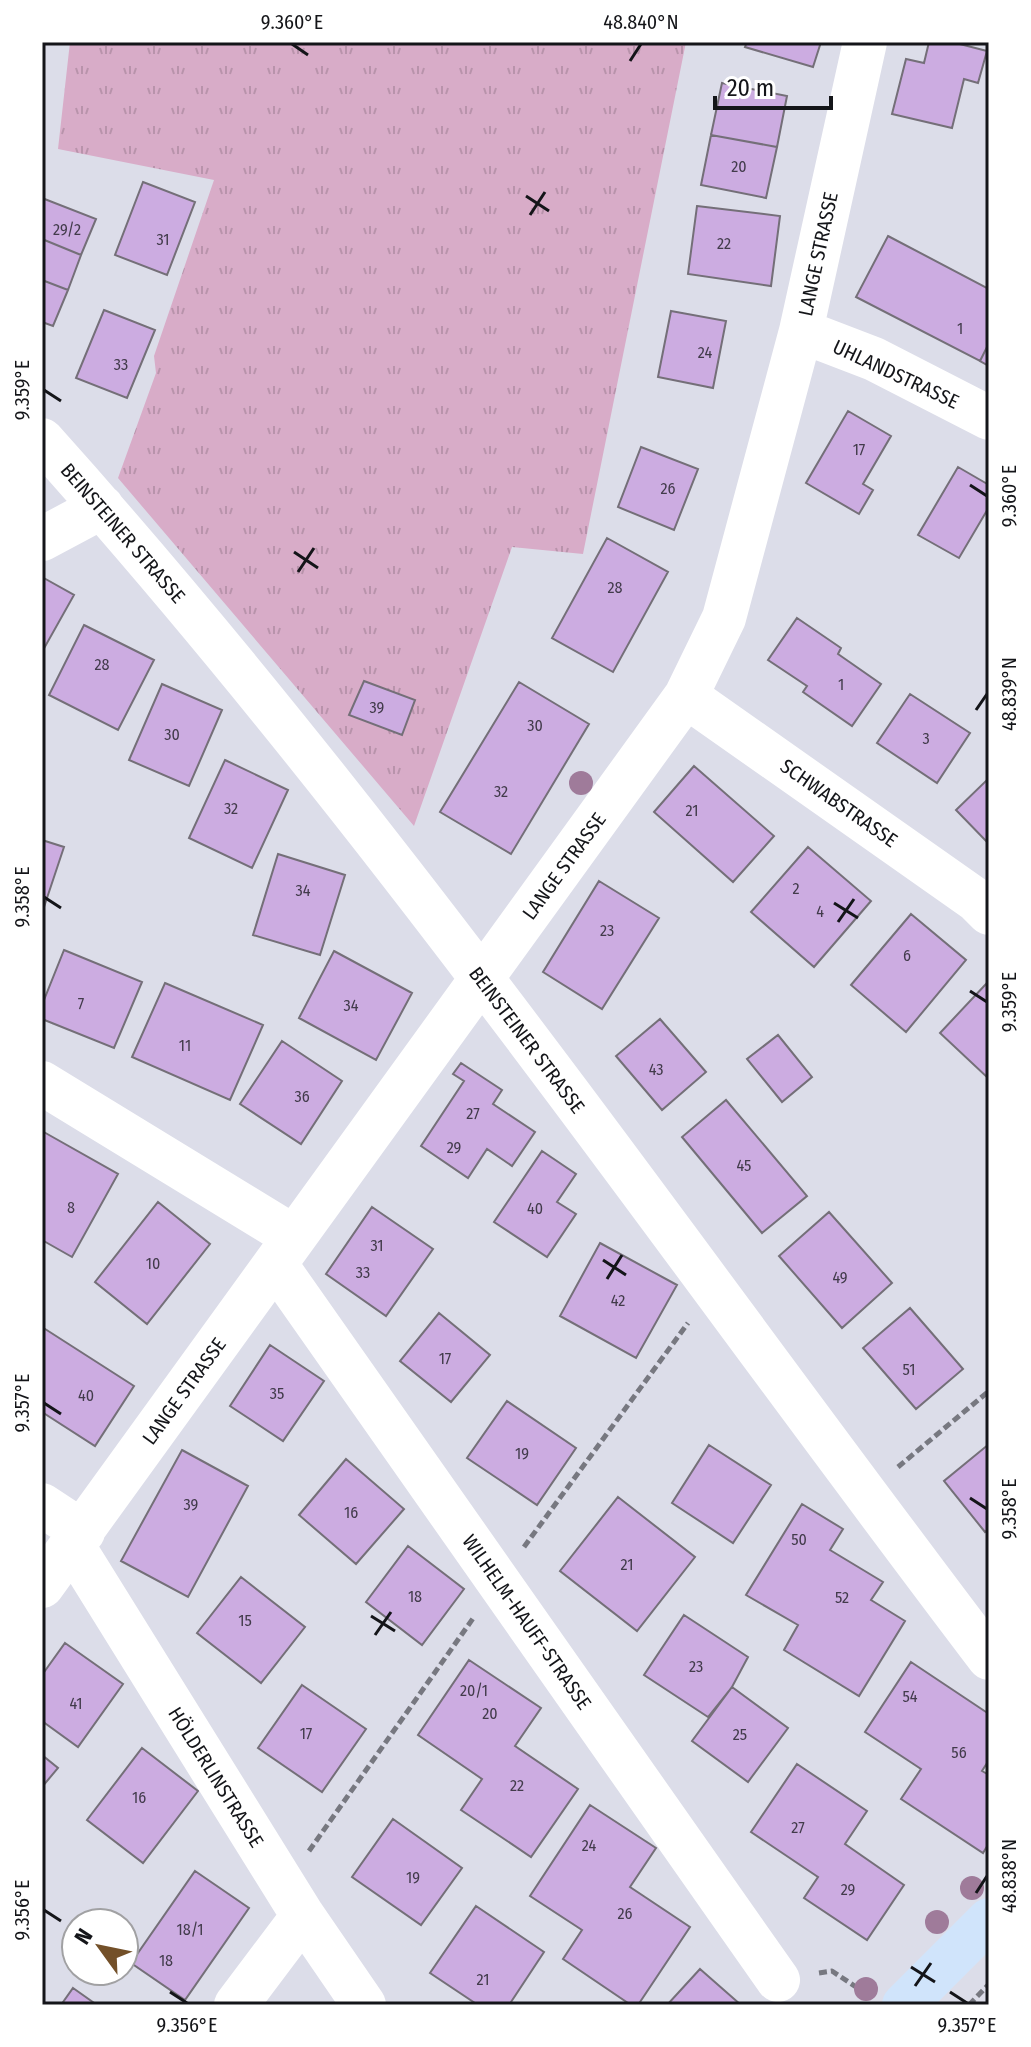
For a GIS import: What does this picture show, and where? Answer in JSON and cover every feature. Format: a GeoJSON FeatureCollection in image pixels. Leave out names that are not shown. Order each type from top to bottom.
{"type":"FeatureCollection","features":[{"type":"Feature","properties":{"kind":"street","name":"LANGE STRASSE"},"geometry":{"type":"LineString","coordinates":[[42,1586],[686,696],[724,618],[801,331],[865,42]]}},
{"type":"Feature","properties":{"kind":"street","name":"UHLANDSTRASSE"},"geometry":{"type":"LineString","coordinates":[[801,331],[874,359],[989,418]]}},
{"type":"Feature","properties":{"kind":"street","name":"BEINSTEINER STRASSE"},"geometry":{"type":"LineString","coordinates":[[42,440],[286,726],[482,979],[989,1658]]}},
{"type":"Feature","properties":{"kind":"street"},"geometry":{"type":"LineString","coordinates":[[42,539],[102,507]]}},
{"type":"Feature","properties":{"kind":"street","name":"SCHWABSTRASSE"},"geometry":{"type":"LineString","coordinates":[[686,696],[976,900],[989,913]]}},
{"type":"Feature","properties":{"kind":"street","name":"WILHELM-HAUFF-STRASSE"},"geometry":{"type":"LineString","coordinates":[[42,1083],[285,1251],[499,1582],[778,1980]]}},
{"type":"Feature","properties":{"kind":"street","name":"HÖLDERLINSTRASSE"},"geometry":{"type":"LineString","coordinates":[[42,1505],[78,1539],[294,1901],[364,2005]]}},
{"type":"Feature","properties":{"kind":"street"},"geometry":{"type":"LineString","coordinates":[[236,2005],[294,1901]]}},
{"type":"Feature","properties":{"kind":"street"},"geometry":{"type":"LineString","coordinates":[[904,2005],[989,1920]]}},
{"type":"Feature","properties":{"kind":"path"},"geometry":{"type":"LineString","coordinates":[[294,1901],[499,1582],[713,1290]]}},
{"type":"Feature","properties":{"kind":"path"},"geometry":{"type":"LineString","coordinates":[[865,1495],[989,1391]]}},
{"type":"Feature","properties":{"kind":"path"},"geometry":{"type":"LineString","coordinates":[[969,2005],[989,1984]]}},
{"type":"Feature","properties":{"kind":"green space"},"geometry":{"type":"Polygon","coordinates":[[[70,42],[686,42],[583,554],[512,547],[414,826],[118,478],[156,373],[154,356],[214,180],[58,149],[70,42]]]}},
{"type":"Feature","properties":{"kind":"building"},"geometry":{"type":"Polygon","coordinates":[[[747,42],[821,42],[813,67],[745,47],[747,42]]]}},
{"type":"Feature","properties":{"kind":"building"},"geometry":{"type":"Polygon","coordinates":[[[929,42],[952,42],[987,51],[978,83],[964,79],[952,128],[892,114],[906,59],[924,63],[929,42]]]}},
{"type":"Feature","properties":{"kind":"building"},"geometry":{"type":"Polygon","coordinates":[[[722,83],[787,96],[777,147],[711,135],[722,83]]]}},
{"type":"Feature","properties":{"kind":"building"},"geometry":{"type":"Polygon","coordinates":[[[711,135],[777,147],[766,198],[701,185],[711,135]]]}},
{"type":"Feature","properties":{"kind":"building"},"geometry":{"type":"Polygon","coordinates":[[[143,182],[195,202],[167,275],[115,255],[143,182]]]}},
{"type":"Feature","properties":{"kind":"building"},"geometry":{"type":"Polygon","coordinates":[[[42,198],[96,219],[81,255],[42,239],[42,198]]]}},
{"type":"Feature","properties":{"kind":"building"},"geometry":{"type":"Polygon","coordinates":[[[697,206],[780,216],[771,286],[688,274],[697,206]]]}},
{"type":"Feature","properties":{"kind":"building"},"geometry":{"type":"Polygon","coordinates":[[[888,236],[989,289],[989,343],[980,361],[856,297],[888,236]]]}},
{"type":"Feature","properties":{"kind":"building"},"geometry":{"type":"Polygon","coordinates":[[[42,239],[81,255],[68,290],[42,280],[42,239]]]}},
{"type":"Feature","properties":{"kind":"building"},"geometry":{"type":"Polygon","coordinates":[[[42,280],[68,290],[53,326],[42,322],[42,280]]]}},
{"type":"Feature","properties":{"kind":"building"},"geometry":{"type":"Polygon","coordinates":[[[104,310],[155,330],[127,398],[76,378],[104,310]]]}},
{"type":"Feature","properties":{"kind":"building"},"geometry":{"type":"Polygon","coordinates":[[[671,311],[726,321],[713,388],[658,377],[671,311]]]}},
{"type":"Feature","properties":{"kind":"building"},"geometry":{"type":"Polygon","coordinates":[[[989,343],[989,366],[980,361],[989,343]]]}},
{"type":"Feature","properties":{"kind":"building"},"geometry":{"type":"Polygon","coordinates":[[[848,411],[891,436],[863,484],[873,490],[859,514],[806,483],[848,411]]]}},
{"type":"Feature","properties":{"kind":"building"},"geometry":{"type":"Polygon","coordinates":[[[641,447],[698,469],[674,530],[618,507],[641,447]]]}},
{"type":"Feature","properties":{"kind":"building"},"geometry":{"type":"Polygon","coordinates":[[[958,467],[989,485],[989,507],[959,558],[918,535],[958,467]]]}},
{"type":"Feature","properties":{"kind":"building"},"geometry":{"type":"Polygon","coordinates":[[[607,538],[668,572],[613,672],[552,638],[607,538]]]}},
{"type":"Feature","properties":{"kind":"building"},"geometry":{"type":"Polygon","coordinates":[[[42,577],[74,595],[42,652],[42,577]]]}},
{"type":"Feature","properties":{"kind":"building"},"geometry":{"type":"Polygon","coordinates":[[[797,618],[841,648],[838,654],[881,684],[852,726],[803,692],[807,686],[768,660],[797,618]]]}},
{"type":"Feature","properties":{"kind":"building"},"geometry":{"type":"Polygon","coordinates":[[[84,625],[154,660],[118,730],[49,695],[84,625]]]}},
{"type":"Feature","properties":{"kind":"building"},"geometry":{"type":"Polygon","coordinates":[[[364,681],[415,700],[402,735],[349,715],[364,681]]]}},
{"type":"Feature","properties":{"kind":"building"},"geometry":{"type":"Polygon","coordinates":[[[519,682],[589,724],[511,854],[440,812],[519,682]]]}},
{"type":"Feature","properties":{"kind":"building"},"geometry":{"type":"Polygon","coordinates":[[[162,684],[222,710],[189,786],[129,760],[162,684]]]}},
{"type":"Feature","properties":{"kind":"building"},"geometry":{"type":"Polygon","coordinates":[[[910,694],[970,733],[937,783],[877,743],[910,694]]]}},
{"type":"Feature","properties":{"kind":"building"},"geometry":{"type":"Polygon","coordinates":[[[225,760],[288,790],[252,868],[189,838],[225,760]]]}},
{"type":"Feature","properties":{"kind":"building"},"geometry":{"type":"Polygon","coordinates":[[[694,766],[774,836],[733,882],[654,812],[694,766]]]}},
{"type":"Feature","properties":{"kind":"building"},"geometry":{"type":"Polygon","coordinates":[[[989,778],[989,844],[956,810],[989,778]]]}},
{"type":"Feature","properties":{"kind":"building"},"geometry":{"type":"Polygon","coordinates":[[[42,840],[64,847],[42,913],[42,840]]]}},
{"type":"Feature","properties":{"kind":"building"},"geometry":{"type":"Polygon","coordinates":[[[808,847],[871,901],[814,967],[751,912],[808,847]]]}},
{"type":"Feature","properties":{"kind":"building"},"geometry":{"type":"Polygon","coordinates":[[[278,854],[345,875],[320,955],[253,935],[278,854]]]}},
{"type":"Feature","properties":{"kind":"building"},"geometry":{"type":"Polygon","coordinates":[[[599,881],[659,918],[602,1009],[543,972],[599,881]]]}},
{"type":"Feature","properties":{"kind":"building"},"geometry":{"type":"Polygon","coordinates":[[[911,914],[966,960],[906,1032],[851,985],[911,914]]]}},
{"type":"Feature","properties":{"kind":"building"},"geometry":{"type":"Polygon","coordinates":[[[64,950],[142,982],[114,1048],[42,1019],[42,1005],[64,950]]]}},
{"type":"Feature","properties":{"kind":"building"},"geometry":{"type":"Polygon","coordinates":[[[334,951],[412,993],[376,1060],[299,1018],[334,951]]]}},
{"type":"Feature","properties":{"kind":"building"},"geometry":{"type":"Polygon","coordinates":[[[165,983],[263,1025],[230,1100],[132,1057],[165,983]]]}},
{"type":"Feature","properties":{"kind":"building"},"geometry":{"type":"Polygon","coordinates":[[[986,984],[989,987],[989,1079],[940,1033],[986,984]]]}},
{"type":"Feature","properties":{"kind":"building"},"geometry":{"type":"Polygon","coordinates":[[[660,1019],[706,1072],[662,1110],[616,1056],[660,1019]]]}},
{"type":"Feature","properties":{"kind":"building"},"geometry":{"type":"Polygon","coordinates":[[[778,1035],[812,1077],[782,1102],[747,1059],[778,1035]]]}},
{"type":"Feature","properties":{"kind":"building"},"geometry":{"type":"Polygon","coordinates":[[[282,1041],[342,1081],[301,1144],[240,1104],[282,1041]]]}},
{"type":"Feature","properties":{"kind":"building"},"geometry":{"type":"Polygon","coordinates":[[[461,1063],[502,1090],[493,1104],[535,1132],[512,1166],[487,1149],[468,1178],[421,1146],[464,1081],[453,1074],[461,1063]]]}},
{"type":"Feature","properties":{"kind":"building"},"geometry":{"type":"Polygon","coordinates":[[[726,1100],[807,1196],[762,1233],[682,1137],[726,1100]]]}},
{"type":"Feature","properties":{"kind":"building"},"geometry":{"type":"Polygon","coordinates":[[[42,1131],[118,1174],[72,1257],[42,1240],[42,1131]]]}},
{"type":"Feature","properties":{"kind":"building"},"geometry":{"type":"Polygon","coordinates":[[[542,1151],[576,1174],[557,1202],[576,1214],[547,1257],[494,1222],[542,1151]]]}},
{"type":"Feature","properties":{"kind":"building"},"geometry":{"type":"Polygon","coordinates":[[[158,1202],[210,1244],[147,1324],[95,1282],[158,1202]]]}},
{"type":"Feature","properties":{"kind":"building"},"geometry":{"type":"Polygon","coordinates":[[[372,1207],[433,1249],[386,1316],[326,1274],[372,1207]]]}},
{"type":"Feature","properties":{"kind":"building"},"geometry":{"type":"Polygon","coordinates":[[[829,1212],[892,1283],[842,1328],[779,1256],[829,1212]]]}},
{"type":"Feature","properties":{"kind":"building"},"geometry":{"type":"Polygon","coordinates":[[[600,1243],[677,1285],[636,1358],[560,1316],[600,1243]]]}},
{"type":"Feature","properties":{"kind":"building"},"geometry":{"type":"Polygon","coordinates":[[[910,1308],[963,1369],[916,1409],[863,1348],[910,1308]]]}},
{"type":"Feature","properties":{"kind":"building"},"geometry":{"type":"Polygon","coordinates":[[[439,1313],[490,1355],[451,1402],[400,1361],[439,1313]]]}},
{"type":"Feature","properties":{"kind":"building"},"geometry":{"type":"Polygon","coordinates":[[[42,1327],[134,1386],[95,1446],[42,1412],[42,1327]]]}},
{"type":"Feature","properties":{"kind":"building"},"geometry":{"type":"Polygon","coordinates":[[[270,1345],[324,1381],[283,1441],[230,1406],[270,1345]]]}},
{"type":"Feature","properties":{"kind":"building"},"geometry":{"type":"Polygon","coordinates":[[[507,1401],[576,1448],[537,1505],[467,1458],[507,1401]]]}},
{"type":"Feature","properties":{"kind":"building"},"geometry":{"type":"Polygon","coordinates":[[[989,1444],[989,1529],[985,1532],[944,1481],[989,1444]]]}},
{"type":"Feature","properties":{"kind":"building"},"geometry":{"type":"Polygon","coordinates":[[[709,1445],[771,1485],[733,1543],[672,1503],[709,1445]]]}},
{"type":"Feature","properties":{"kind":"building"},"geometry":{"type":"Polygon","coordinates":[[[182,1450],[248,1486],[188,1597],[121,1561],[182,1450]]]}},
{"type":"Feature","properties":{"kind":"building"},"geometry":{"type":"Polygon","coordinates":[[[346,1459],[404,1509],[356,1564],[299,1515],[346,1459]]]}},
{"type":"Feature","properties":{"kind":"building"},"geometry":{"type":"Polygon","coordinates":[[[618,1497],[695,1557],[637,1631],[560,1571],[618,1497]]]}},
{"type":"Feature","properties":{"kind":"building"},"geometry":{"type":"Polygon","coordinates":[[[802,1504],[843,1529],[830,1550],[883,1582],[871,1600],[905,1621],[859,1696],[784,1650],[798,1625],[746,1595],[802,1504]]]}},
{"type":"Feature","properties":{"kind":"building"},"geometry":{"type":"Polygon","coordinates":[[[408,1546],[464,1589],[422,1645],[366,1602],[408,1546]]]}},
{"type":"Feature","properties":{"kind":"building"},"geometry":{"type":"Polygon","coordinates":[[[241,1577],[305,1627],[261,1683],[197,1633],[241,1577]]]}},
{"type":"Feature","properties":{"kind":"building"},"geometry":{"type":"Polygon","coordinates":[[[684,1615],[748,1657],[732,1687],[708,1717],[644,1675],[684,1615]]]}},
{"type":"Feature","properties":{"kind":"building"},"geometry":{"type":"Polygon","coordinates":[[[65,1643],[123,1684],[78,1747],[42,1721],[42,1675],[65,1643]]]}},
{"type":"Feature","properties":{"kind":"building"},"geometry":{"type":"Polygon","coordinates":[[[469,1660],[541,1708],[515,1746],[578,1789],[531,1857],[461,1810],[482,1779],[418,1735],[469,1660]]]}},
{"type":"Feature","properties":{"kind":"building"},"geometry":{"type":"Polygon","coordinates":[[[911,1662],[989,1714],[989,1760],[982,1771],[989,1775],[989,1843],[983,1853],[901,1799],[921,1769],[865,1732],[911,1662]]]}},
{"type":"Feature","properties":{"kind":"building"},"geometry":{"type":"Polygon","coordinates":[[[302,1685],[366,1729],[322,1792],[258,1748],[302,1685]]]}},
{"type":"Feature","properties":{"kind":"building"},"geometry":{"type":"Polygon","coordinates":[[[732,1687],[788,1728],[748,1782],[692,1741],[732,1687]]]}},
{"type":"Feature","properties":{"kind":"building"},"geometry":{"type":"Polygon","coordinates":[[[142,1748],[198,1791],[143,1863],[87,1820],[142,1748]]]}},
{"type":"Feature","properties":{"kind":"building"},"geometry":{"type":"Polygon","coordinates":[[[42,1755],[58,1768],[42,1787],[42,1755]]]}},
{"type":"Feature","properties":{"kind":"building"},"geometry":{"type":"Polygon","coordinates":[[[797,1764],[867,1811],[845,1844],[904,1885],[867,1940],[804,1898],[818,1877],[751,1832],[797,1764]]]}},
{"type":"Feature","properties":{"kind":"building"},"geometry":{"type":"Polygon","coordinates":[[[590,1805],[656,1848],[630,1887],[690,1927],[638,2005],[631,2005],[563,1959],[582,1930],[530,1896],[590,1805]]]}},
{"type":"Feature","properties":{"kind":"building"},"geometry":{"type":"Polygon","coordinates":[[[393,1819],[462,1868],[421,1925],[352,1877],[393,1819]]]}},
{"type":"Feature","properties":{"kind":"building"},"geometry":{"type":"Polygon","coordinates":[[[195,1871],[249,1908],[185,2000],[140,1969],[140,1950],[195,1871]]]}},
{"type":"Feature","properties":{"kind":"building"},"geometry":{"type":"Polygon","coordinates":[[[476,1906],[544,1952],[509,2005],[478,2005],[430,1973],[476,1906]]]}},
{"type":"Feature","properties":{"kind":"building"},"geometry":{"type":"Polygon","coordinates":[[[700,1969],[741,2005],[667,2005],[700,1969]]]}},
{"type":"Feature","properties":{"kind":"building"},"geometry":{"type":"Polygon","coordinates":[[[73,1988],[97,2005],[61,2005],[73,1988]]]}}]}
